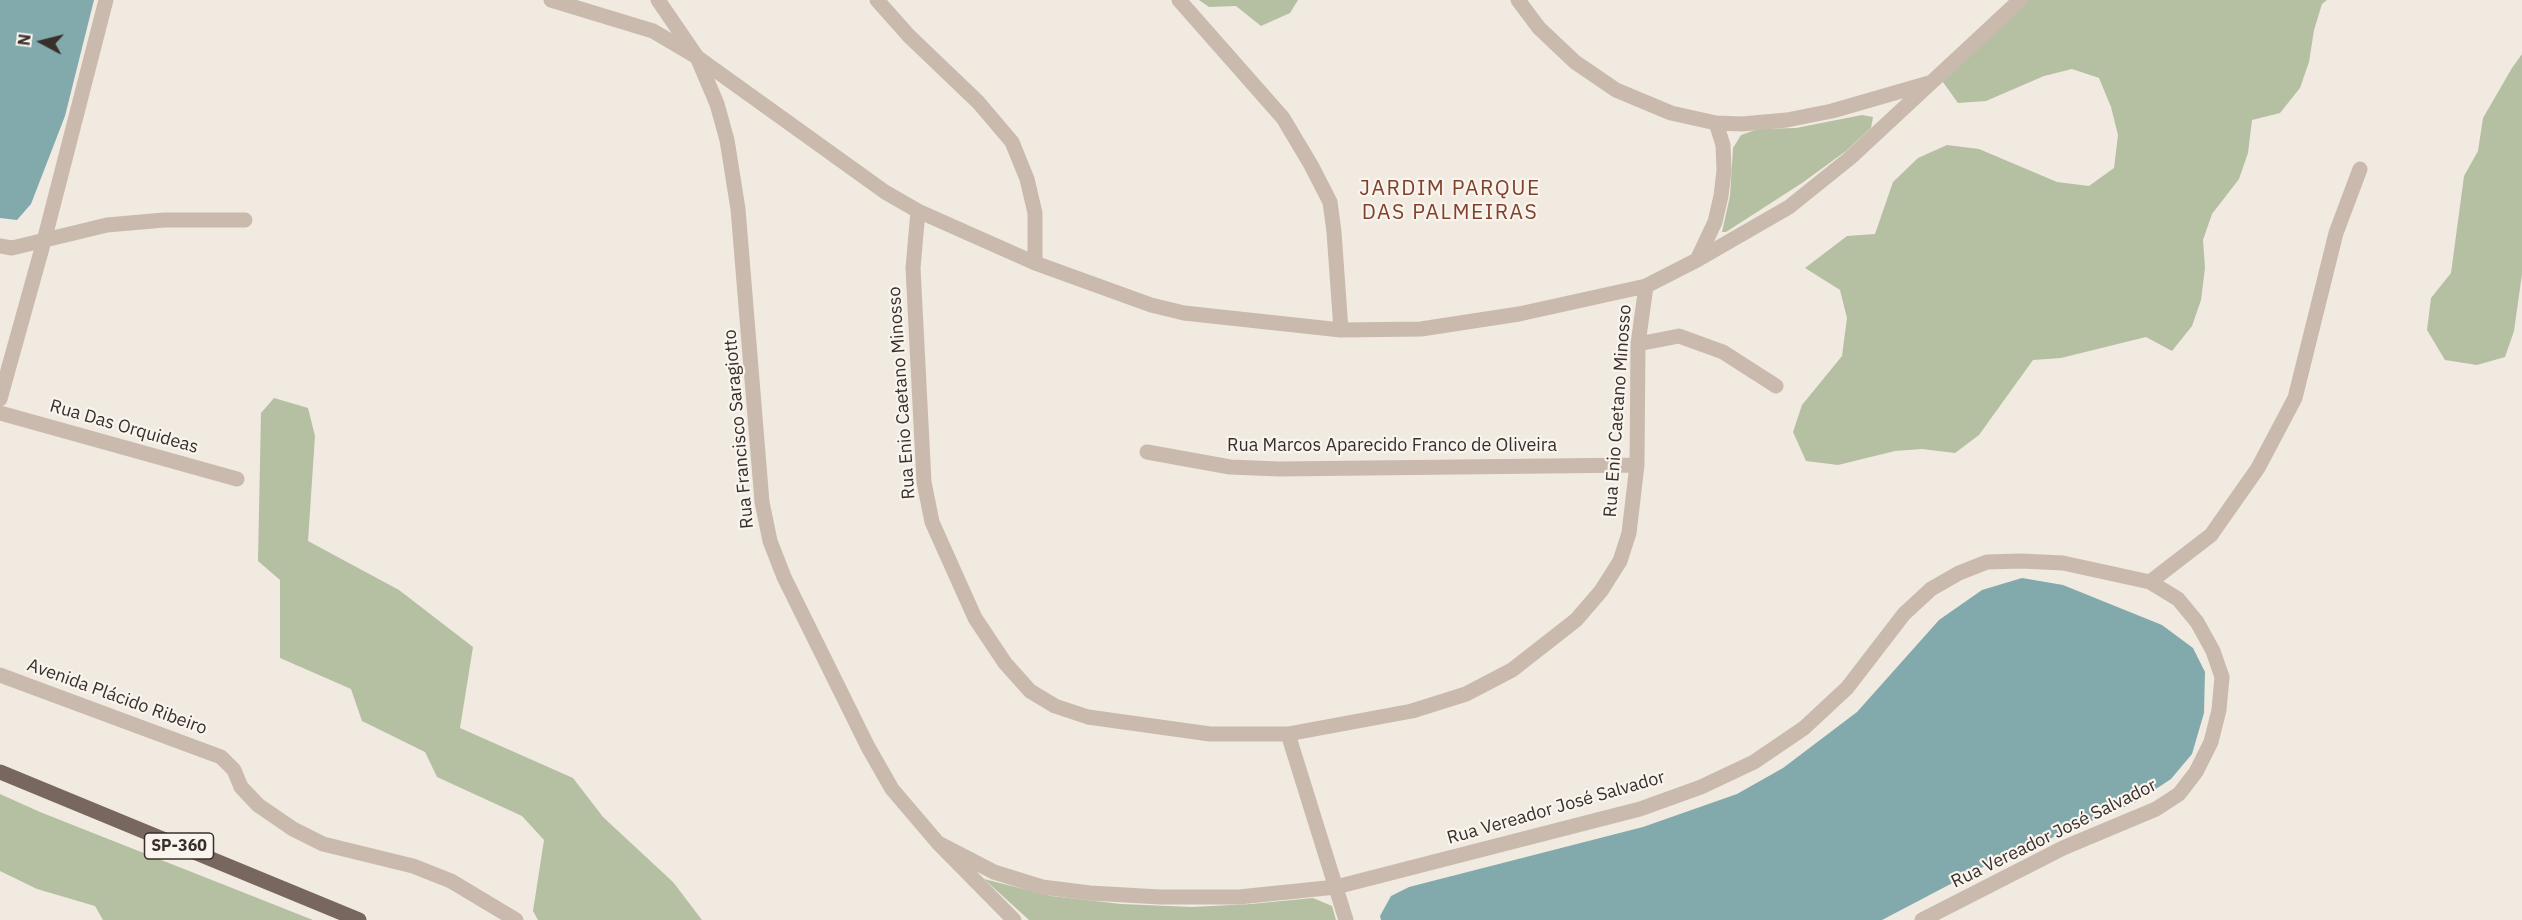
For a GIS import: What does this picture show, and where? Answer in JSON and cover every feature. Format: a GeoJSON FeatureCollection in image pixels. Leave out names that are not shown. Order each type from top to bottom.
{"type":"FeatureCollection","features":[{"type":"Feature","properties":{"kind":"main road","name":"SP-360"},"geometry":{"type":"LineString","coordinates":[[0,772],[358,920]]}},
{"type":"Feature","properties":{"kind":"street"},"geometry":{"type":"LineString","coordinates":[[0,399],[44,241],[106,0]]}},
{"type":"Feature","properties":{"kind":"street"},"geometry":{"type":"LineString","coordinates":[[551,0],[653,32],[697,57],[847,167],[918,212],[1035,263],[1151,305],[1184,313],[1341,330],[1421,329],[1443,326],[1519,314],[1646,286],[1697,260],[1789,207],[1850,159],[2020,0]]}},
{"type":"Feature","properties":{"kind":"street"},"geometry":{"type":"LineString","coordinates":[[658,0],[697,57]]}},
{"type":"Feature","properties":{"kind":"street"},"geometry":{"type":"LineString","coordinates":[[877,0],[909,36],[978,102],[1012,142],[1028,179],[1035,213],[1035,263]]}},
{"type":"Feature","properties":{"kind":"street"},"geometry":{"type":"LineString","coordinates":[[1179,0],[1283,118],[1330,202],[1335,232],[1341,330]]}},
{"type":"Feature","properties":{"kind":"street"},"geometry":{"type":"LineString","coordinates":[[1518,0],[1539,28],[1575,62],[1616,90],[1671,113],[1716,123],[1742,124],[1787,120],[1832,111],[1931,82]]}},
{"type":"Feature","properties":{"kind":"street","name":"Rua Francisco Saragiotto"},"geometry":{"type":"LineString","coordinates":[[697,57],[717,104],[727,140],[738,209],[762,502],[770,541],[784,577],[867,747],[892,789],[938,843],[1014,920]]}},
{"type":"Feature","properties":{"kind":"street"},"geometry":{"type":"LineString","coordinates":[[1697,260],[1715,222],[1721,196],[1724,171],[1723,145],[1716,123]]}},
{"type":"Feature","properties":{"kind":"street"},"geometry":{"type":"LineString","coordinates":[[2150,582],[2211,535],[2258,468],[2295,398],[2336,234],[2360,169]]}},
{"type":"Feature","properties":{"kind":"street","name":"Rua Enio Caetano Minosso"},"geometry":{"type":"LineString","coordinates":[[918,212],[913,268],[924,482],[932,522],[975,618],[1005,663],[1030,690],[1055,706],[1088,717],[1210,734],[1288,734],[1412,711],[1466,694],[1512,670],[1576,620],[1601,591],[1620,561],[1629,533],[1637,465],[1638,344],[1646,286]]}},
{"type":"Feature","properties":{"kind":"street"},"geometry":{"type":"LineString","coordinates":[[0,246],[12,248],[107,225],[164,220],[245,220]]}},
{"type":"Feature","properties":{"kind":"street"},"geometry":{"type":"LineString","coordinates":[[1638,344],[1679,336],[1723,352],[1776,386]]}},
{"type":"Feature","properties":{"kind":"street","name":"Rua Das Orquideas"},"geometry":{"type":"LineString","coordinates":[[0,413],[237,478]]}},
{"type":"Feature","properties":{"kind":"street","name":"Rua Marcos Aparecido Franco de Oliveira"},"geometry":{"type":"LineString","coordinates":[[1147,452],[1230,467],[1279,469],[1637,465]]}},
{"type":"Feature","properties":{"kind":"street","name":"Rua Vereador José Salvador"},"geometry":{"type":"LineString","coordinates":[[938,843],[994,872],[1042,887],[1090,893],[1160,897],[1239,897],[1336,887],[1640,809],[1701,786],[1754,762],[1804,728],[1847,688],[1904,614],[1931,589],[1959,573],[1987,562],[2063,563],[2150,582],[2178,599],[2197,622],[2213,651],[2222,677],[2219,710],[2214,731],[2196,772],[2179,795],[2156,809],[2063,848],[1923,920]]}},
{"type":"Feature","properties":{"kind":"street","name":"Avenida Plácido Ribeiro"},"geometry":{"type":"LineString","coordinates":[[0,675],[221,757],[234,770],[241,787],[258,805],[293,829],[323,844],[413,866],[451,881],[516,920]]}},
{"type":"Feature","properties":{"kind":"street"},"geometry":{"type":"LineString","coordinates":[[1288,734],[1346,920]]}},
{"type":"Feature","properties":{"kind":"green space"},"geometry":{"type":"Polygon","coordinates":[[[1199,0],[1298,0],[1290,13],[1261,26],[1236,6],[1209,7],[1199,0]]]}},
{"type":"Feature","properties":{"kind":"green space"},"geometry":{"type":"Polygon","coordinates":[[[2025,0],[2327,0],[2322,4],[2314,30],[2309,62],[2300,88],[2280,113],[2252,120],[2248,153],[2239,179],[2212,214],[2203,240],[2205,268],[2201,300],[2192,326],[2172,351],[2146,337],[2061,358],[2033,360],[1979,435],[1955,453],[1922,449],[1895,451],[1838,465],[1806,461],[1793,432],[1802,405],[1842,356],[1847,318],[1840,290],[1805,268],[1847,236],[1875,234],[1893,182],[1918,158],[1947,145],[1979,149],[2057,182],[2089,186],[2114,168],[2118,135],[2111,107],[2099,78],[2072,69],[2044,76],[1986,101],[1958,103],[1940,78],[2025,0]]]}},
{"type":"Feature","properties":{"kind":"green space"},"geometry":{"type":"Polygon","coordinates":[[[2522,54],[2522,274],[2514,331],[2505,357],[2477,365],[2445,360],[2427,330],[2431,298],[2451,273],[2464,176],[2478,151],[2483,118],[2522,54]]]}},
{"type":"Feature","properties":{"kind":"green space"},"geometry":{"type":"Polygon","coordinates":[[[1862,115],[1873,117],[1871,128],[1846,151],[1802,183],[1726,232],[1722,232],[1730,196],[1733,148],[1741,135],[1758,129],[1796,128],[1862,115]]]}},
{"type":"Feature","properties":{"kind":"green space"},"geometry":{"type":"Polygon","coordinates":[[[274,398],[308,408],[315,436],[308,541],[399,590],[473,647],[460,728],[573,778],[603,817],[673,882],[702,920],[538,920],[533,911],[544,840],[522,816],[437,777],[425,752],[362,721],[351,689],[280,658],[280,580],[258,561],[261,413],[274,398]]]}},
{"type":"Feature","properties":{"kind":"green space"},"geometry":{"type":"Polygon","coordinates":[[[0,794],[313,920],[103,920],[95,906],[37,889],[0,871],[0,794]]]}},
{"type":"Feature","properties":{"kind":"green space"},"geometry":{"type":"Polygon","coordinates":[[[984,879],[1051,896],[1121,904],[1192,907],[1313,898],[1332,906],[1336,920],[1029,920],[984,879]]]}},
{"type":"Feature","properties":{"kind":"water"},"geometry":{"type":"Polygon","coordinates":[[[0,0],[94,0],[65,116],[31,204],[17,220],[0,218],[0,0]]]}},
{"type":"Feature","properties":{"kind":"water"},"geometry":{"type":"Polygon","coordinates":[[[2022,578],[2063,585],[2162,625],[2193,648],[2205,672],[2204,713],[2192,754],[2171,779],[2136,802],[1983,867],[1882,920],[1381,920],[1380,916],[1391,896],[1409,887],[1643,827],[1737,794],[1783,768],[1857,712],[1939,620],[1982,590],[2022,578]]]}},
{"type":"Feature","properties":{"kind":"district","name":"JARDIM PARQUE DAS PALMEIRAS"},"geometry":{"type":"Point","coordinates":[1450,201]}}]}
